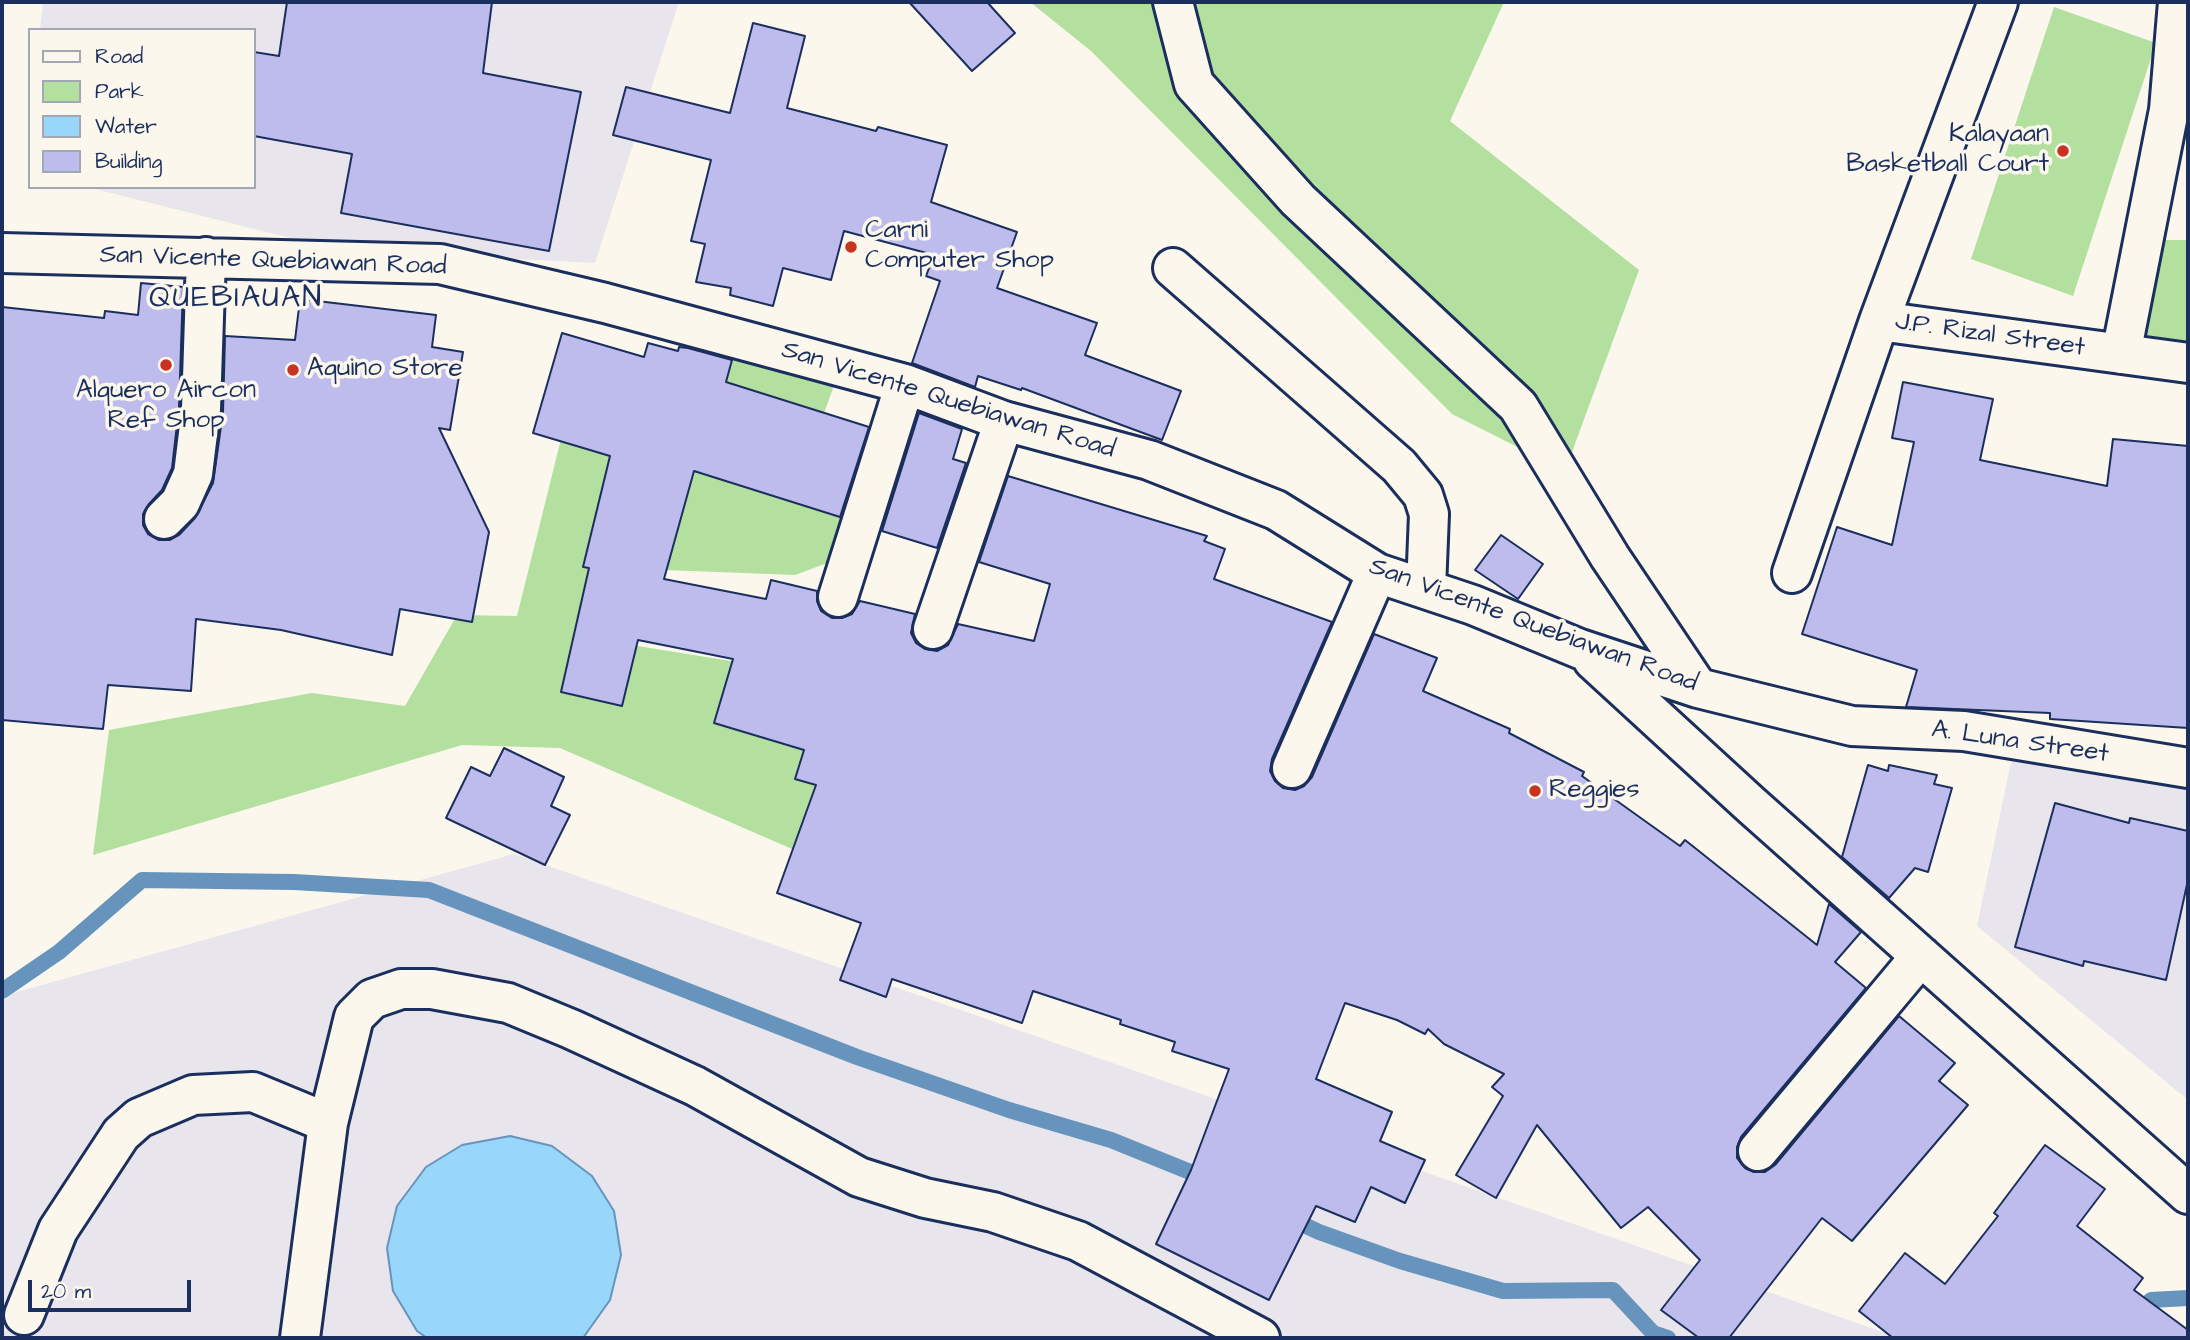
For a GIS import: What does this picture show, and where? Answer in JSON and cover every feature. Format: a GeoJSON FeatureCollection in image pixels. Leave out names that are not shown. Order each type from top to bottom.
{"type":"FeatureCollection","features":[{"type":"Feature","properties":{"kind":"street"},"geometry":{"type":"LineString","coordinates":[[1173,2],[1195,84],[1298,200],[1518,406],[1610,557],[1698,688]]}},
{"type":"Feature","properties":{"kind":"street","name":"J.P. Rizal Street"},"geometry":{"type":"LineString","coordinates":[[1998,2],[1879,321],[2188,363]]}},
{"type":"Feature","properties":{"kind":"street"},"geometry":{"type":"LineString","coordinates":[[2121,354],[2169,110],[2178,2]]}},
{"type":"Feature","properties":{"kind":"street","name":"San Vicente Quebiawan Road"},"geometry":{"type":"LineString","coordinates":[[2,253],[440,264],[605,303],[905,384],[1004,421],[1149,460],[1276,510],[1377,573],[1473,605],[1580,649],[1698,688],[1852,726]]}},
{"type":"Feature","properties":{"kind":"street"},"geometry":{"type":"LineString","coordinates":[[164,519],[180,503],[192,474],[201,409],[206,257]]}},
{"type":"Feature","properties":{"kind":"street"},"geometry":{"type":"LineString","coordinates":[[1173,268],[1399,466],[1423,495],[1429,514],[1426,589]]}},
{"type":"Feature","properties":{"kind":"street"},"geometry":{"type":"LineString","coordinates":[[1792,573],[1879,321]]}},
{"type":"Feature","properties":{"kind":"street"},"geometry":{"type":"LineString","coordinates":[[838,597],[905,384]]}},
{"type":"Feature","properties":{"kind":"street"},"geometry":{"type":"LineString","coordinates":[[933,629],[1004,421]]}},
{"type":"Feature","properties":{"kind":"street"},"geometry":{"type":"LineString","coordinates":[[1292,768],[1377,573]]}},
{"type":"Feature","properties":{"kind":"street"},"geometry":{"type":"LineString","coordinates":[[1580,649],[2188,1194]]}},
{"type":"Feature","properties":{"kind":"street","name":"A. Luna Street"},"geometry":{"type":"LineString","coordinates":[[1852,726],[1964,730],[2188,768]]}},
{"type":"Feature","properties":{"kind":"street"},"geometry":{"type":"LineString","coordinates":[[1758,1151],[1921,956]]}},
{"type":"Feature","properties":{"kind":"street"},"geometry":{"type":"LineString","coordinates":[[300,1338],[328,1123],[354,1017],[372,999],[401,989],[432,989],[508,1003],[695,1086],[859,1177],[925,1198],[993,1212],[1078,1241],[1260,1338]]}},
{"type":"Feature","properties":{"kind":"street"},"geometry":{"type":"LineString","coordinates":[[24,1315],[58,1230],[121,1134],[139,1118],[193,1095],[253,1092],[328,1123]]}},
{"type":"Feature","properties":{"kind":"shaded area"},"geometry":{"type":"Polygon","coordinates":[[[43,2],[679,2],[595,263],[338,250],[95,189],[256,189],[256,28],[40,28],[43,2]]]}},
{"type":"Feature","properties":{"kind":"shaded area"},"geometry":{"type":"Polygon","coordinates":[[[2013,752],[2188,786],[2188,1100],[1977,926],[2013,752]]]}},
{"type":"Feature","properties":{"kind":"shaded area"},"geometry":{"type":"Polygon","coordinates":[[[514,854],[1900,1338],[2,1338],[2,996],[514,854]]]}},
{"type":"Feature","properties":{"kind":"green space"},"geometry":{"type":"Polygon","coordinates":[[[1030,2],[1504,2],[1450,121],[1639,270],[1565,471],[1452,414],[1091,51],[1030,2]]]}},
{"type":"Feature","properties":{"kind":"green space","name":"Kalayaan Basketball Court"},"geometry":{"type":"Polygon","coordinates":[[[2054,7],[2156,43],[2073,296],[1971,259],[2054,7]]]}},
{"type":"Feature","properties":{"kind":"green space"},"geometry":{"type":"Polygon","coordinates":[[[2147,240],[2188,240],[2188,345],[2147,345],[2147,240]]]}},
{"type":"Feature","properties":{"kind":"green space"},"geometry":{"type":"Polygon","coordinates":[[[697,327],[839,372],[793,498],[858,518],[851,554],[795,575],[639,569],[625,644],[868,683],[792,849],[560,748],[462,745],[93,855],[109,730],[312,693],[405,706],[457,615],[517,616],[561,439],[647,468],[697,327]]]}},
{"type":"Feature","properties":{"kind":"water"},"geometry":{"type":"Polygon","coordinates":[[[510,1136],[552,1146],[592,1176],[614,1211],[621,1255],[610,1300],[583,1338],[427,1338],[417,1331],[393,1291],[387,1248],[397,1206],[426,1167],[462,1145],[510,1136]]]}},
{"type":"Feature","properties":{"kind":"building"},"geometry":{"type":"Polygon","coordinates":[[[287,2],[492,2],[483,73],[581,92],[549,251],[341,213],[352,154],[256,136],[256,52],[279,56],[287,2]]]}},
{"type":"Feature","properties":{"kind":"building"},"geometry":{"type":"Polygon","coordinates":[[[909,2],[987,2],[1015,33],[972,71],[909,2]]]}},
{"type":"Feature","properties":{"kind":"building"},"geometry":{"type":"Polygon","coordinates":[[[753,23],[805,36],[787,108],[876,131],[878,127],[947,145],[931,202],[1017,232],[997,288],[1097,323],[1085,355],[1181,391],[1162,440],[1022,388],[1021,390],[978,376],[975,387],[912,363],[940,281],[926,276],[934,255],[844,231],[831,280],[783,268],[773,306],[730,295],[731,288],[696,282],[705,244],[691,241],[711,160],[613,135],[626,87],[730,113],[753,23]]]}},
{"type":"Feature","properties":{"kind":"building"},"geometry":{"type":"Polygon","coordinates":[[[141,283],[183,287],[179,407],[172,468],[162,490],[143,514],[143,525],[148,534],[159,540],[170,540],[179,535],[195,518],[213,483],[223,412],[225,336],[295,340],[300,299],[436,315],[432,347],[463,352],[450,430],[439,428],[489,532],[472,622],[400,609],[392,655],[281,630],[196,619],[191,691],[108,685],[103,729],[2,720],[2,307],[104,318],[105,311],[138,315],[141,283]]]}},
{"type":"Feature","properties":{"kind":"building"},"geometry":{"type":"Polygon","coordinates":[[[562,333],[644,357],[648,343],[678,351],[679,347],[688,348],[732,360],[726,382],[869,427],[840,517],[694,471],[664,579],[766,599],[771,580],[817,591],[821,611],[832,618],[852,614],[860,601],[915,614],[911,633],[916,643],[925,649],[937,651],[948,645],[958,624],[1034,641],[1050,584],[979,562],[1008,476],[1207,536],[1204,541],[1225,549],[1214,579],[1332,622],[1272,759],[1270,771],[1275,781],[1283,788],[1295,790],[1304,786],[1312,777],[1374,634],[1437,658],[1423,691],[1510,729],[1509,733],[1584,772],[1582,776],[1680,846],[1685,840],[1817,945],[1829,904],[1861,932],[1835,962],[1866,988],[1741,1137],[1737,1158],[1745,1168],[1754,1172],[1765,1172],[1775,1165],[1899,1016],[1955,1063],[1939,1081],[1968,1105],[1852,1241],[1822,1218],[1729,1338],[1699,1338],[1661,1310],[1700,1260],[1648,1207],[1621,1228],[1537,1125],[1496,1198],[1456,1175],[1503,1096],[1492,1087],[1504,1074],[1444,1044],[1428,1029],[1425,1034],[1397,1020],[1345,1003],[1316,1079],[1392,1112],[1380,1141],[1425,1160],[1405,1203],[1371,1187],[1355,1222],[1316,1206],[1269,1300],[1156,1244],[1191,1170],[1229,1069],[1172,1051],[1175,1042],[1120,1024],[1121,1020],[1033,991],[1022,1023],[892,979],[886,997],[840,980],[861,923],[777,893],[816,785],[795,779],[804,750],[714,723],[733,659],[638,640],[622,706],[561,692],[589,568],[583,567],[610,456],[533,433],[562,333]]]}},
{"type":"Feature","properties":{"kind":"building"},"geometry":{"type":"Polygon","coordinates":[[[1903,382],[1993,399],[1980,460],[2107,486],[2113,439],[2188,446],[2188,728],[2050,719],[2050,713],[1906,707],[1917,670],[1802,634],[1837,527],[1892,545],[1914,442],[1892,438],[1903,382]]]}},
{"type":"Feature","properties":{"kind":"building"},"geometry":{"type":"Polygon","coordinates":[[[919,413],[962,429],[953,459],[966,463],[937,548],[882,531],[919,413]]]}},
{"type":"Feature","properties":{"kind":"building"},"geometry":{"type":"Polygon","coordinates":[[[1501,535],[1543,564],[1518,599],[1475,570],[1501,535]]]}},
{"type":"Feature","properties":{"kind":"building"},"geometry":{"type":"Polygon","coordinates":[[[504,748],[564,777],[551,806],[570,815],[545,865],[446,818],[471,767],[490,776],[504,748]]]}},
{"type":"Feature","properties":{"kind":"building"},"geometry":{"type":"Polygon","coordinates":[[[1868,765],[1888,771],[1889,765],[1937,775],[1934,784],[1952,788],[1928,872],[1915,868],[1889,898],[1842,857],[1868,765]]]}},
{"type":"Feature","properties":{"kind":"building"},"geometry":{"type":"Polygon","coordinates":[[[2055,803],[2129,823],[2130,818],[2188,831],[2188,880],[2166,980],[2084,961],[2083,966],[2015,947],[2055,803]]]}},
{"type":"Feature","properties":{"kind":"building"},"geometry":{"type":"Polygon","coordinates":[[[2045,1145],[2105,1189],[2077,1226],[2143,1278],[2134,1290],[2188,1330],[2188,1338],[1893,1338],[1859,1311],[1905,1253],[1945,1284],[1998,1216],[1994,1213],[2045,1145]]]}},
{"type":"Feature","properties":{"kind":"waterway"},"geometry":{"type":"LineString","coordinates":[[2,991],[59,952],[142,880],[294,882],[429,890],[857,1057],[1009,1110],[1111,1140],[1210,1180]]}},
{"type":"Feature","properties":{"kind":"waterway"},"geometry":{"type":"LineString","coordinates":[[1287,1217],[1319,1232],[1400,1261],[1503,1291],[1613,1290],[1653,1333],[1668,1338]]}},
{"type":"Feature","properties":{"kind":"waterway"},"geometry":{"type":"LineString","coordinates":[[2115,1338],[2151,1300],[2188,1298]]}},
{"type":"Feature","properties":{"kind":"place","name":"Kalayaan Basketball Court"},"geometry":{"type":"Point","coordinates":[2063,151]}},
{"type":"Feature","properties":{"kind":"place","name":"Carni Computer Shop"},"geometry":{"type":"Point","coordinates":[851,247]}},
{"type":"Feature","properties":{"kind":"place","name":"Alquero Aircon Ref Shop"},"geometry":{"type":"Point","coordinates":[166,365]}},
{"type":"Feature","properties":{"kind":"place","name":"Aquino Store"},"geometry":{"type":"Point","coordinates":[293,370]}},
{"type":"Feature","properties":{"kind":"place","name":"Reggies"},"geometry":{"type":"Point","coordinates":[1535,791]}},
{"type":"Feature","properties":{"kind":"district","name":"QUEBIAUAN"},"geometry":{"type":"Point","coordinates":[236,300]}}]}
